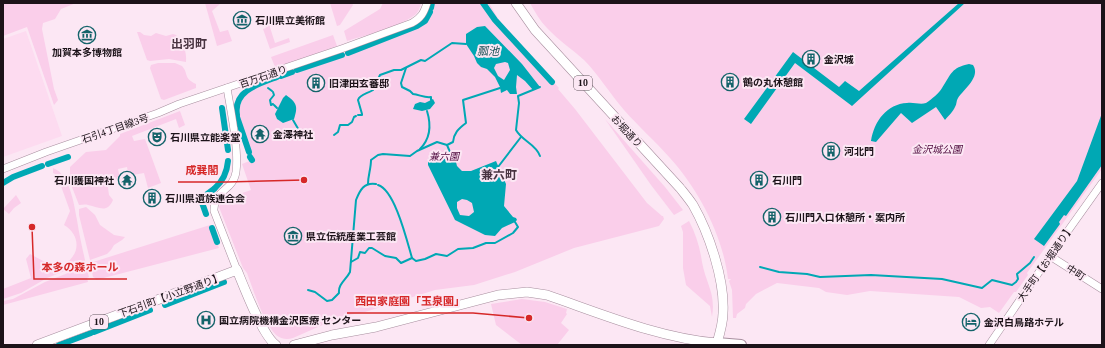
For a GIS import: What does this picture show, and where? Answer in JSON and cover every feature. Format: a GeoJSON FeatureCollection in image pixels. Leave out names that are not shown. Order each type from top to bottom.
{"type":"FeatureCollection","features":[{"type":"Feature","properties":{"kind":"highway"},"geometry":{"type":"LineString","coordinates":[[716,344],[740,345]]}},
{"type":"Feature","properties":{"kind":"main road","name":"お堀通り"},"geometry":{"type":"LineString","coordinates":[[516,3],[535,30],[680,188],[692,204],[705,228],[718,270],[723,313],[720,333],[716,344]]}},
{"type":"Feature","properties":{"kind":"main road"},"geometry":{"type":"LineString","coordinates":[[237,270],[262,326],[271,341],[276,345]]}},
{"type":"Feature","properties":{"kind":"main road","name":"下石引町【小立野通り】"},"geometry":{"type":"LineString","coordinates":[[36,345],[237,270]]}},
{"type":"Feature","properties":{"kind":"main road"},"geometry":{"type":"LineString","coordinates":[[294,345],[332,335],[376,327],[498,295],[520,292],[535,292],[547,295],[641,327],[696,341],[716,344]]}},
{"type":"Feature","properties":{"kind":"street","name":"百万石通り"},"geometry":{"type":"LineString","coordinates":[[237,270],[214,211],[215,199],[234,181],[236,172],[236,154],[227,88],[412,23],[424,12],[427,3]]}},
{"type":"Feature","properties":{"kind":"street","name":"石引4丁目線3号"},"geometry":{"type":"LineString","coordinates":[[3,169],[46,152],[227,88]]}},
{"type":"Feature","properties":{"kind":"street","name":"大手町【お堀通り】"},"geometry":{"type":"LineString","coordinates":[[989,345],[1102,183]]}},
{"type":"Feature","properties":{"kind":"street","name":"中町"},"geometry":{"type":"LineString","coordinates":[[1050,256],[1102,289]]}},
{"type":"Feature","properties":{"kind":"shaded area"},"geometry":{"type":"Polygon","coordinates":[[[26,31],[62,136],[3,157],[3,39],[26,31]]]}},
{"type":"Feature","properties":{"kind":"green space"},"geometry":{"type":"Polygon","coordinates":[[[3,3],[76,3],[61,9],[55,19],[43,23],[42,29],[54,89],[58,100],[54,105],[27,27],[3,36],[3,3]]]}},
{"type":"Feature","properties":{"kind":"green space"},"geometry":{"type":"Polygon","coordinates":[[[205,3],[221,3],[212,11],[220,32],[228,30],[232,41],[217,46],[205,3]]]}},
{"type":"Feature","properties":{"kind":"green space"},"geometry":{"type":"Polygon","coordinates":[[[330,3],[352,3],[353,5],[340,25],[337,26],[330,3]]]}},
{"type":"Feature","properties":{"kind":"green space"},"geometry":{"type":"Polygon","coordinates":[[[383,3],[421,3],[416,14],[403,22],[347,41],[344,31],[380,9],[383,3]]]}},
{"type":"Feature","properties":{"kind":"green space","name":"兼六園"},"geometry":{"type":"Polygon","coordinates":[[[433,3],[489,3],[499,20],[513,38],[559,88],[558,89],[647,203],[663,216],[664,219],[659,226],[574,248],[515,272],[474,285],[435,290],[365,312],[343,316],[293,338],[286,339],[280,337],[272,330],[263,315],[219,207],[222,200],[251,190],[242,164],[252,160],[236,111],[238,101],[246,91],[259,84],[417,27],[428,17],[433,3]]]}},
{"type":"Feature","properties":{"kind":"green space","name":"金沢城公園"},"geometry":{"type":"Polygon","coordinates":[[[530,3],[1102,3],[1102,169],[1027,273],[1028,275],[1016,292],[1014,292],[999,313],[990,307],[981,308],[959,297],[870,291],[847,295],[826,292],[819,288],[777,283],[756,294],[746,304],[745,308],[737,314],[736,318],[733,318],[732,290],[729,281],[731,279],[728,279],[721,246],[708,214],[691,184],[670,158],[624,110],[600,78],[584,60],[544,25],[530,3]]]}},
{"type":"Feature","properties":{"kind":"green space"},"geometry":{"type":"Polygon","coordinates":[[[268,21],[275,43],[289,38],[290,42],[270,49],[263,29],[266,28],[264,23],[268,21]]]}},
{"type":"Feature","properties":{"kind":"green space"},"geometry":{"type":"Polygon","coordinates":[[[137,32],[151,36],[156,33],[166,36],[173,34],[176,35],[184,47],[186,62],[169,59],[147,60],[137,32]]]}},
{"type":"Feature","properties":{"kind":"green space"},"geometry":{"type":"Polygon","coordinates":[[[333,35],[337,46],[275,67],[271,57],[333,35]]]}},
{"type":"Feature","properties":{"kind":"green space"},"geometry":{"type":"Polygon","coordinates":[[[158,63],[175,63],[182,66],[189,80],[196,84],[196,88],[164,100],[161,99],[150,68],[151,65],[158,63]]]}},
{"type":"Feature","properties":{"kind":"green space"},"geometry":{"type":"Polygon","coordinates":[[[180,111],[185,125],[179,128],[176,119],[132,136],[134,141],[145,139],[161,183],[148,188],[144,173],[127,176],[127,167],[118,169],[121,176],[117,177],[117,179],[107,181],[109,195],[113,200],[108,207],[102,208],[79,205],[70,182],[70,167],[86,152],[106,150],[120,136],[120,134],[180,111]]]}},
{"type":"Feature","properties":{"kind":"green space"},"geometry":{"type":"Polygon","coordinates":[[[605,119],[665,187],[683,210],[674,215],[605,119]]]}},
{"type":"Feature","properties":{"kind":"green space"},"geometry":{"type":"Polygon","coordinates":[[[53,168],[64,176],[70,190],[85,263],[47,278],[21,293],[3,299],[3,289],[31,278],[26,259],[30,254],[45,262],[43,267],[53,268],[69,261],[74,254],[76,239],[72,232],[64,225],[70,211],[57,175],[53,173],[53,168]]]}},
{"type":"Feature","properties":{"kind":"green space"},"geometry":{"type":"Polygon","coordinates":[[[16,195],[21,203],[9,214],[3,209],[16,195]]]}},
{"type":"Feature","properties":{"kind":"green space"},"geometry":{"type":"Polygon","coordinates":[[[86,207],[95,215],[100,225],[114,235],[125,237],[114,245],[107,254],[90,260],[79,215],[79,209],[86,207]]]}},
{"type":"Feature","properties":{"kind":"green space"},"geometry":{"type":"Polygon","coordinates":[[[689,221],[694,231],[712,295],[712,317],[710,306],[686,285],[683,268],[683,232],[681,226],[689,221]]]}},
{"type":"Feature","properties":{"kind":"green space"},"geometry":{"type":"Polygon","coordinates":[[[210,225],[219,248],[96,280],[93,277],[90,263],[210,225]]]}},
{"type":"Feature","properties":{"kind":"green space"},"geometry":{"type":"Polygon","coordinates":[[[86,266],[89,277],[87,278],[88,282],[3,305],[3,301],[13,299],[45,282],[86,266]]]}},
{"type":"Feature","properties":{"kind":"green space"},"geometry":{"type":"Polygon","coordinates":[[[522,299],[545,302],[567,309],[567,314],[561,323],[569,330],[557,345],[522,345],[496,325],[491,304],[522,299]]]}},
{"type":"Feature","properties":{"kind":"water"},"geometry":{"type":"Polygon","coordinates":[[[959,3],[965,3],[852,106],[795,63],[751,124],[744,119],[793,52],[839,87],[845,81],[859,91],[959,3]]]}},
{"type":"Feature","properties":{"kind":"water","name":"瓢池"},"geometry":{"type":"Polygon","coordinates":[[[485,26],[522,64],[540,87],[533,90],[517,75],[517,94],[510,94],[507,90],[501,93],[495,77],[487,69],[481,67],[477,63],[466,44],[466,34],[477,27],[485,26]],[[505,62],[496,64],[494,68],[498,76],[504,80],[510,70],[508,63],[505,62]]]}},
{"type":"Feature","properties":{"kind":"water"},"geometry":{"type":"Polygon","coordinates":[[[969,64],[973,65],[975,74],[971,83],[958,98],[954,109],[945,120],[936,107],[912,123],[901,113],[876,142],[871,141],[878,120],[888,110],[900,104],[926,103],[939,92],[955,69],[969,64]]]}},
{"type":"Feature","properties":{"kind":"water"},"geometry":{"type":"Polygon","coordinates":[[[286,95],[296,105],[296,111],[294,119],[283,123],[277,119],[275,114],[286,95]]]}},
{"type":"Feature","properties":{"kind":"water"},"geometry":{"type":"Polygon","coordinates":[[[433,99],[435,103],[430,109],[422,111],[413,109],[415,104],[420,102],[425,103],[433,99]]]}},
{"type":"Feature","properties":{"kind":"water"},"geometry":{"type":"Polygon","coordinates":[[[1102,113],[1102,165],[1066,216],[1064,215],[1059,222],[1060,224],[1044,246],[1034,239],[1077,181],[1102,113]]]}},
{"type":"Feature","properties":{"kind":"water"},"geometry":{"type":"Polygon","coordinates":[[[446,152],[454,154],[457,166],[462,171],[471,171],[496,161],[506,184],[504,206],[517,220],[502,228],[495,236],[485,235],[455,220],[428,165],[429,158],[446,152]],[[462,199],[457,202],[457,208],[460,215],[469,216],[474,212],[472,203],[462,199]]]}},
{"type":"Feature","properties":{"kind":"waterway"},"geometry":{"type":"LineString","coordinates":[[431,8],[432,3]]}},
{"type":"Feature","properties":{"kind":"waterway"},"geometry":{"type":"LineString","coordinates":[[483,3],[495,20],[552,82]]}},
{"type":"Feature","properties":{"kind":"waterway"},"geometry":{"type":"LineString","coordinates":[[348,53],[417,26],[425,21],[430,12]]}},
{"type":"Feature","properties":{"kind":"waterway"},"geometry":{"type":"LineString","coordinates":[[358,115],[362,115],[358,100],[359,98],[373,90],[380,75],[394,70],[401,70],[421,60],[425,61],[452,43],[466,44]]}},
{"type":"Feature","properties":{"kind":"waterway"},"geometry":{"type":"LineString","coordinates":[[297,70],[342,55]]}},
{"type":"Feature","properties":{"kind":"waterway"},"geometry":{"type":"LineString","coordinates":[[406,68],[401,83],[402,87],[413,94],[431,97],[431,100]]}},
{"type":"Feature","properties":{"kind":"waterway"},"geometry":{"type":"LineString","coordinates":[[281,76],[292,72]]}},
{"type":"Feature","properties":{"kind":"waterway"},"geometry":{"type":"LineString","coordinates":[[237,115],[237,107],[243,94],[255,86],[277,77]]}},
{"type":"Feature","properties":{"kind":"waterway"},"geometry":{"type":"LineString","coordinates":[[540,87],[518,96],[519,103],[516,130],[535,148],[540,156]]}},
{"type":"Feature","properties":{"kind":"waterway"},"geometry":{"type":"LineString","coordinates":[[268,88],[272,91]]}},
{"type":"Feature","properties":{"kind":"waterway"},"geometry":{"type":"LineString","coordinates":[[450,152],[447,145],[453,142],[457,131],[466,123],[463,100],[500,88]]}},
{"type":"Feature","properties":{"kind":"waterway"},"geometry":{"type":"LineString","coordinates":[[273,92],[274,95],[270,100],[271,105],[273,104]]}},
{"type":"Feature","properties":{"kind":"waterway"},"geometry":{"type":"LineString","coordinates":[[274,105],[277,108]]}},
{"type":"Feature","properties":{"kind":"waterway"},"geometry":{"type":"LineString","coordinates":[[222,108],[228,150]]}},
{"type":"Feature","properties":{"kind":"waterway"},"geometry":{"type":"LineString","coordinates":[[420,149],[424,145],[429,131],[427,111]]}},
{"type":"Feature","properties":{"kind":"waterway"},"geometry":{"type":"LineString","coordinates":[[334,135],[338,132],[340,125],[348,125],[356,116]]}},
{"type":"Feature","properties":{"kind":"waterway"},"geometry":{"type":"LineString","coordinates":[[237,117],[249,152]]}},
{"type":"Feature","properties":{"kind":"waterway"},"geometry":{"type":"LineString","coordinates":[[293,120],[300,132]]}},
{"type":"Feature","properties":{"kind":"waterway"},"geometry":{"type":"LineString","coordinates":[[498,167],[521,137]]}},
{"type":"Feature","properties":{"kind":"waterway"},"geometry":{"type":"LineString","coordinates":[[368,184],[371,160],[378,155],[410,156],[417,151],[437,142],[447,145]]}},
{"type":"Feature","properties":{"kind":"waterway"},"geometry":{"type":"LineString","coordinates":[[48,164],[68,157]]}},
{"type":"Feature","properties":{"kind":"waterway"},"geometry":{"type":"LineString","coordinates":[[215,188],[224,176],[228,161]]}},
{"type":"Feature","properties":{"kind":"waterway"},"geometry":{"type":"LineString","coordinates":[[3,183],[13,177],[42,166]]}},
{"type":"Feature","properties":{"kind":"waterway"},"geometry":{"type":"LineString","coordinates":[[308,290],[315,292],[327,301],[332,300],[339,293],[341,285],[350,272],[356,200],[359,193],[365,186],[368,184],[376,184]]}},
{"type":"Feature","properties":{"kind":"waterway"},"geometry":{"type":"LineString","coordinates":[[378,185],[390,196],[400,217],[412,258],[416,261],[436,254],[447,256],[458,249],[473,248],[486,243],[495,243],[513,233],[518,227],[515,222]]}},
{"type":"Feature","properties":{"kind":"waterway"},"geometry":{"type":"LineString","coordinates":[[206,214],[200,197],[206,195],[214,189]]}},
{"type":"Feature","properties":{"kind":"waterway"},"geometry":{"type":"LineString","coordinates":[[212,228],[217,242]]}},
{"type":"Feature","properties":{"kind":"waterway"},"geometry":{"type":"LineString","coordinates":[[351,262],[358,258],[360,252],[365,253],[369,248],[372,248],[385,256],[396,258],[401,263],[412,258]]}},
{"type":"Feature","properties":{"kind":"waterway"},"geometry":{"type":"LineString","coordinates":[[760,267],[779,272],[807,274],[820,277],[871,275],[942,279],[982,288],[992,280],[1012,285],[1018,279],[1017,274],[1030,263],[1034,257]]}},
{"type":"Feature","properties":{"kind":"waterway"},"geometry":{"type":"LineString","coordinates":[[165,305],[224,282]]}},
{"type":"Feature","properties":{"kind":"waterway"},"geometry":{"type":"LineString","coordinates":[[94,332],[150,310]]}},
{"type":"Feature","properties":{"kind":"waterway"},"geometry":{"type":"LineString","coordinates":[[59,345],[91,333]]}},
{"type":"Feature","properties":{"kind":"place","name":"石川県立美術館"},"geometry":{"type":"Point","coordinates":[242,20]}},
{"type":"Feature","properties":{"kind":"place","name":"加賀本多博物館"},"geometry":{"type":"Point","coordinates":[87,35]}},
{"type":"Feature","properties":{"kind":"place","name":"金沢城"},"geometry":{"type":"Point","coordinates":[811,59]}},
{"type":"Feature","properties":{"kind":"place","name":"鶴の丸休憩館"},"geometry":{"type":"Point","coordinates":[730,82]}},
{"type":"Feature","properties":{"kind":"place","name":"旧津田玄蕃邸"},"geometry":{"type":"Point","coordinates":[316,83]}},
{"type":"Feature","properties":{"kind":"place","name":"金澤神社"},"geometry":{"type":"Point","coordinates":[260,134]}},
{"type":"Feature","properties":{"kind":"place","name":"石川県立能楽堂"},"geometry":{"type":"Point","coordinates":[157,137]}},
{"type":"Feature","properties":{"kind":"place","name":"河北門"},"geometry":{"type":"Point","coordinates":[831,151]}},
{"type":"Feature","properties":{"kind":"place","name":"石川護国神社"},"geometry":{"type":"Point","coordinates":[127,180]}},
{"type":"Feature","properties":{"kind":"place","name":"成巽閣"},"geometry":{"type":"Point","coordinates":[304,180]}},
{"type":"Feature","properties":{"kind":"place","name":"石川門"},"geometry":{"type":"Point","coordinates":[759,180]}},
{"type":"Feature","properties":{"kind":"place","name":"石川県遺族連合会"},"geometry":{"type":"Point","coordinates":[152,198]}},
{"type":"Feature","properties":{"kind":"place","name":"石川門入口休憩所・案内所"},"geometry":{"type":"Point","coordinates":[772,217]}},
{"type":"Feature","properties":{"kind":"place","name":"本多の森ホール"},"geometry":{"type":"Point","coordinates":[32,227]}},
{"type":"Feature","properties":{"kind":"place","name":"県立伝統産業工芸館"},"geometry":{"type":"Point","coordinates":[293,236]}},
{"type":"Feature","properties":{"kind":"place","name":"西田家庭園「玉泉園」"},"geometry":{"type":"Point","coordinates":[529,318]}},
{"type":"Feature","properties":{"kind":"place","name":"国立病院機構金沢医療 センター"},"geometry":{"type":"Point","coordinates":[206,320]}},
{"type":"Feature","properties":{"kind":"place","name":"金沢白鳥路ホテル"},"geometry":{"type":"Point","coordinates":[971,322]}},
{"type":"Feature","properties":{"kind":"district","name":"出羽町"},"geometry":{"type":"Point","coordinates":[189,44]}},
{"type":"Feature","properties":{"kind":"district","name":"兼六町"},"geometry":{"type":"Point","coordinates":[499,175]}}]}
